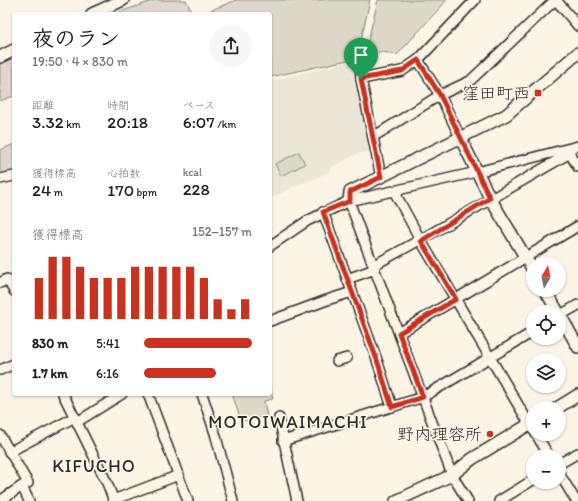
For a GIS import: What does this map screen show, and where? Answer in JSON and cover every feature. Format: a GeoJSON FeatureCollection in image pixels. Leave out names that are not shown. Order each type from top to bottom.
{"type":"FeatureCollection","features":[{"type":"Feature","properties":{"kind":"street"},"geometry":{"type":"LineString","coordinates":[[96,12],[123,0]]}},
{"type":"Feature","properties":{"kind":"street"},"geometry":{"type":"LineString","coordinates":[[361,79],[402,71],[418,60],[475,0]]}},
{"type":"Feature","properties":{"kind":"street"},"geometry":{"type":"LineString","coordinates":[[373,137],[440,95],[470,81],[556,0],[578,26]]}},
{"type":"Feature","properties":{"kind":"street"},"geometry":{"type":"LineString","coordinates":[[0,57],[12,51]]}},
{"type":"Feature","properties":{"kind":"street"},"geometry":{"type":"LineString","coordinates":[[468,501],[452,475],[350,201],[350,192],[506,115],[578,53]]}},
{"type":"Feature","properties":{"kind":"street"},"geometry":{"type":"LineString","coordinates":[[399,333],[526,258],[490,198],[440,95],[418,60]]}},
{"type":"Feature","properties":{"kind":"street"},"geometry":{"type":"LineString","coordinates":[[360,61],[361,79],[381,177]]}},
{"type":"Feature","properties":{"kind":"street"},"geometry":{"type":"LineString","coordinates":[[347,279],[374,267],[421,241],[578,146]]}},
{"type":"Feature","properties":{"kind":"street"},"geometry":{"type":"LineString","coordinates":[[272,245],[306,221],[350,201],[568,151]]}},
{"type":"Feature","properties":{"kind":"street"},"geometry":{"type":"LineString","coordinates":[[568,151],[578,167]]}},
{"type":"Feature","properties":{"kind":"street"},"geometry":{"type":"LineString","coordinates":[[0,179],[12,176]]}},
{"type":"Feature","properties":{"kind":"street"},"geometry":{"type":"LineString","coordinates":[[394,191],[421,241],[526,415]]}},
{"type":"Feature","properties":{"kind":"street"},"geometry":{"type":"LineString","coordinates":[[323,212],[377,360],[392,407]]}},
{"type":"Feature","properties":{"kind":"street"},"geometry":{"type":"LineString","coordinates":[[528,257],[578,226]]}},
{"type":"Feature","properties":{"kind":"street"},"geometry":{"type":"LineString","coordinates":[[7,278],[12,287]]}},
{"type":"Feature","properties":{"kind":"street"},"geometry":{"type":"LineString","coordinates":[[272,320],[352,292]]}},
{"type":"Feature","properties":{"kind":"street"},"geometry":{"type":"LineString","coordinates":[[566,311],[578,305]]}},
{"type":"Feature","properties":{"kind":"street"},"geometry":{"type":"LineString","coordinates":[[566,326],[578,347]]}},
{"type":"Feature","properties":{"kind":"street"},"geometry":{"type":"LineString","coordinates":[[283,441],[423,397],[526,336]]}},
{"type":"Feature","properties":{"kind":"street"},"geometry":{"type":"LineString","coordinates":[[338,362],[347,358]]}},
{"type":"Feature","properties":{"kind":"street"},"geometry":{"type":"LineString","coordinates":[[0,370],[12,365]]}},
{"type":"Feature","properties":{"kind":"street"},"geometry":{"type":"LineString","coordinates":[[566,402],[578,395]]}},
{"type":"Feature","properties":{"kind":"street"},"geometry":{"type":"LineString","coordinates":[[64,396],[107,483],[113,500],[179,475]]}},
{"type":"Feature","properties":{"kind":"street"},"geometry":{"type":"LineString","coordinates":[[9,452],[118,396]]}},
{"type":"Feature","properties":{"kind":"street"},"geometry":{"type":"LineString","coordinates":[[149,396],[188,501]]}},
{"type":"Feature","properties":{"kind":"street"},"geometry":{"type":"LineString","coordinates":[[203,396],[215,433],[233,501]]}},
{"type":"Feature","properties":{"kind":"street"},"geometry":{"type":"LineString","coordinates":[[279,418],[297,501]]}},
{"type":"Feature","properties":{"kind":"street"},"geometry":{"type":"LineString","coordinates":[[396,501],[452,475],[472,459],[526,428]]}},
{"type":"Feature","properties":{"kind":"street"},"geometry":{"type":"LineString","coordinates":[[0,435],[28,483],[0,501]]}},
{"type":"Feature","properties":{"kind":"street"},"geometry":{"type":"LineString","coordinates":[[566,460],[578,453]]}},
{"type":"Feature","properties":{"kind":"street"},"geometry":{"type":"LineString","coordinates":[[499,501],[526,484]]}},
{"type":"Feature","properties":{"kind":"street"},"geometry":{"type":"LineString","coordinates":[[566,485],[576,501]]}},
{"type":"Feature","properties":{"kind":"street"},"geometry":{"type":"LineString","coordinates":[[22,486],[29,501]]}},
{"type":"Feature","properties":{"kind":"shaded area"},"geometry":{"type":"Polygon","coordinates":[[[155,0],[186,0],[191,11],[189,12],[120,12],[155,0]]]}},
{"type":"Feature","properties":{"kind":"shaded area"},"geometry":{"type":"Polygon","coordinates":[[[236,0],[370,0],[357,58],[272,77],[272,12],[207,12],[236,0]]]}},
{"type":"Feature","properties":{"kind":"shaded area"},"geometry":{"type":"Polygon","coordinates":[[[378,0],[447,0],[397,55],[383,52],[364,57],[378,0]]]}},
{"type":"Feature","properties":{"kind":"shaded area"},"geometry":{"type":"Polygon","coordinates":[[[12,58],[12,97],[0,101],[0,63],[12,58]]]}},
{"type":"Feature","properties":{"kind":"shaded area"},"geometry":{"type":"Polygon","coordinates":[[[355,60],[359,95],[367,126],[371,151],[357,154],[330,168],[330,172],[295,186],[272,198],[272,81],[355,60]]]}},
{"type":"Feature","properties":{"kind":"shaded area"},"geometry":{"type":"Polygon","coordinates":[[[12,145],[12,173],[0,175],[0,150],[12,145]]]}},
{"type":"Feature","properties":{"kind":"shaded area"},"geometry":{"type":"Polygon","coordinates":[[[299,152],[305,164],[281,176],[275,164],[299,152]]]}},
{"type":"Feature","properties":{"kind":"shaded area"},"geometry":{"type":"Polygon","coordinates":[[[272,395],[273,399],[264,401],[267,417],[241,421],[233,396],[272,396],[272,395]]]}},
{"type":"Feature","properties":{"kind":"place","name":"窪田町西"},"geometry":{"type":"Point","coordinates":[538,93]}},
{"type":"Feature","properties":{"kind":"place","name":"野内理容所"},"geometry":{"type":"Point","coordinates":[490,434]}},
{"type":"Feature","properties":{"kind":"district","name":"MOTOIWAIMACHI"},"geometry":{"type":"Point","coordinates":[288,422]}},
{"type":"Feature","properties":{"kind":"district","name":"KIFUCHO"},"geometry":{"type":"Point","coordinates":[94,466]}},
{"type":"Feature","properties":{"kind":"route"},"geometry":{"type":"LineString","coordinates":[[418,60],[440,95],[490,198],[421,241],[456,299],[399,333],[423,397],[392,407],[377,360],[323,212],[350,201],[350,192],[381,177],[361,79],[402,71],[418,60]]}}]}
